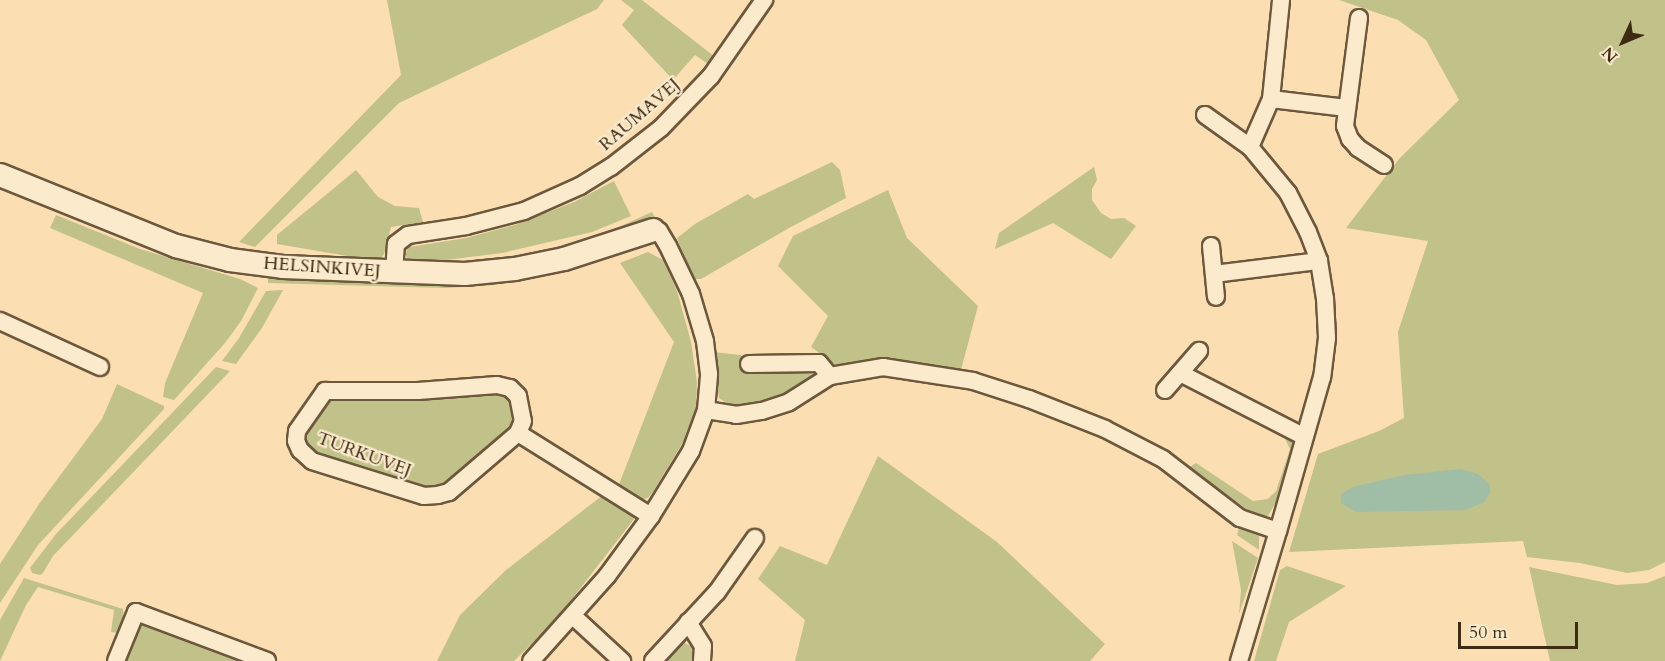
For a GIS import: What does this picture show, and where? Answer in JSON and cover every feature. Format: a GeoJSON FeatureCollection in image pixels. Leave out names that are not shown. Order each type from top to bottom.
{"type":"FeatureCollection","features":[{"type":"Feature","properties":{"kind":"street","name":"RAUMAVEJ"},"geometry":{"type":"LineString","coordinates":[[394,272],[396,244],[408,235],[466,226],[524,211],[580,186],[611,167],[661,128],[711,76],[764,0]]}},
{"type":"Feature","properties":{"kind":"street"},"geometry":{"type":"LineString","coordinates":[[1251,147],[1271,99],[1281,0]]}},
{"type":"Feature","properties":{"kind":"street"},"geometry":{"type":"LineString","coordinates":[[1359,18],[1345,126],[1350,139],[1358,148],[1384,165]]}},
{"type":"Feature","properties":{"kind":"street"},"geometry":{"type":"LineString","coordinates":[[1271,99],[1346,108]]}},
{"type":"Feature","properties":{"kind":"street"},"geometry":{"type":"LineString","coordinates":[[1205,115],[1251,147],[1288,193],[1308,232],[1319,261],[1325,298],[1327,338],[1322,377],[1239,661]]}},
{"type":"Feature","properties":{"kind":"street","name":"HELSINKIVEJ"},"geometry":{"type":"LineString","coordinates":[[0,175],[134,231],[195,252],[270,266],[465,273],[515,269],[564,259],[653,230]]}},
{"type":"Feature","properties":{"kind":"street"},"geometry":{"type":"LineString","coordinates":[[531,661],[607,576],[651,516],[691,451],[706,410],[709,374],[705,341],[691,294],[668,246],[659,231],[653,230]]}},
{"type":"Feature","properties":{"kind":"street"},"geometry":{"type":"LineString","coordinates":[[1211,246],[1216,297]]}},
{"type":"Feature","properties":{"kind":"street"},"geometry":{"type":"LineString","coordinates":[[1214,274],[1319,261]]}},
{"type":"Feature","properties":{"kind":"street"},"geometry":{"type":"LineString","coordinates":[[0,321],[100,367]]}},
{"type":"Feature","properties":{"kind":"street"},"geometry":{"type":"LineString","coordinates":[[1165,390],[1199,351]]}},
{"type":"Feature","properties":{"kind":"street"},"geometry":{"type":"LineString","coordinates":[[749,364],[819,363],[831,376]]}},
{"type":"Feature","properties":{"kind":"street"},"geometry":{"type":"LineString","coordinates":[[706,410],[736,415],[762,411],[789,402],[831,376],[883,367],[973,381],[1029,399],[1105,429],[1162,459],[1240,518],[1278,531]]}},
{"type":"Feature","properties":{"kind":"street"},"geometry":{"type":"LineString","coordinates":[[1180,373],[1305,437]]}},
{"type":"Feature","properties":{"kind":"street","name":"TURKUVEJ"},"geometry":{"type":"LineString","coordinates":[[497,386],[510,388],[518,396],[523,421],[518,433],[449,492],[424,496],[312,461],[300,450],[296,441],[297,431],[325,391],[418,391],[497,386]]}},
{"type":"Feature","properties":{"kind":"street"},"geometry":{"type":"LineString","coordinates":[[518,433],[651,516]]}},
{"type":"Feature","properties":{"kind":"street"},"geometry":{"type":"LineString","coordinates":[[653,661],[717,592],[755,538]]}},
{"type":"Feature","properties":{"kind":"street"},"geometry":{"type":"LineString","coordinates":[[116,661],[136,612],[267,661]]}},
{"type":"Feature","properties":{"kind":"street"},"geometry":{"type":"LineString","coordinates":[[573,616],[622,661]]}},
{"type":"Feature","properties":{"kind":"street"},"geometry":{"type":"LineString","coordinates":[[688,622],[703,646],[702,661]]}},
{"type":"Feature","properties":{"kind":"green space"},"geometry":{"type":"Polygon","coordinates":[[[387,0],[604,0],[597,9],[399,103],[255,247],[239,242],[401,75],[387,0]]]}},
{"type":"Feature","properties":{"kind":"green space"},"geometry":{"type":"Polygon","coordinates":[[[621,0],[642,0],[715,57],[708,64],[695,55],[673,80],[622,25],[634,10],[621,0]]]}},
{"type":"Feature","properties":{"kind":"green space"},"geometry":{"type":"Polygon","coordinates":[[[1339,0],[1665,0],[1665,562],[1649,570],[1627,573],[1580,563],[1527,557],[1523,541],[1289,552],[1318,454],[1379,431],[1404,418],[1398,332],[1428,241],[1346,228],[1399,159],[1459,100],[1426,40],[1398,20],[1339,0]]]}},
{"type":"Feature","properties":{"kind":"green space"},"geometry":{"type":"Polygon","coordinates":[[[832,162],[840,170],[846,198],[701,279],[692,279],[677,238],[695,224],[748,194],[754,199],[832,162]]]}},
{"type":"Feature","properties":{"kind":"green space"},"geometry":{"type":"Polygon","coordinates":[[[1094,167],[1097,180],[1092,189],[1092,200],[1101,213],[1111,219],[1124,218],[1136,226],[1111,259],[1053,223],[995,249],[999,233],[1094,167]]]}},
{"type":"Feature","properties":{"kind":"green space"},"geometry":{"type":"Polygon","coordinates":[[[356,170],[378,197],[395,206],[419,208],[423,222],[391,227],[381,258],[359,258],[277,244],[277,235],[356,170]]]}},
{"type":"Feature","properties":{"kind":"green space"},"geometry":{"type":"Polygon","coordinates":[[[614,181],[631,216],[592,232],[502,253],[446,260],[408,260],[405,254],[409,247],[466,238],[515,225],[574,202],[614,181]]]}},
{"type":"Feature","properties":{"kind":"green space"},"geometry":{"type":"Polygon","coordinates":[[[888,190],[907,238],[978,306],[961,370],[878,358],[836,365],[811,347],[828,316],[778,266],[793,236],[888,190]]]}},
{"type":"Feature","properties":{"kind":"green space"},"geometry":{"type":"Polygon","coordinates":[[[652,212],[655,217],[611,235],[530,257],[457,265],[463,261],[519,255],[561,246],[612,230],[652,212]]]}},
{"type":"Feature","properties":{"kind":"green space"},"geometry":{"type":"Polygon","coordinates":[[[56,215],[140,249],[240,279],[258,288],[241,321],[225,343],[174,400],[163,397],[165,383],[203,293],[50,228],[56,215]]]}},
{"type":"Feature","properties":{"kind":"green space"},"geometry":{"type":"Polygon","coordinates":[[[640,246],[572,270],[495,285],[446,288],[268,283],[268,278],[314,279],[640,246]]]}},
{"type":"Feature","properties":{"kind":"green space"},"geometry":{"type":"Polygon","coordinates":[[[648,252],[663,260],[677,291],[691,342],[697,382],[696,413],[688,434],[654,490],[648,498],[643,499],[618,487],[674,342],[620,263],[648,252]]]}},
{"type":"Feature","properties":{"kind":"green space"},"geometry":{"type":"Polygon","coordinates":[[[283,290],[262,328],[236,364],[222,361],[239,338],[266,291],[283,290]]]}},
{"type":"Feature","properties":{"kind":"green space"},"geometry":{"type":"Polygon","coordinates":[[[713,352],[741,355],[744,374],[815,371],[815,377],[782,398],[753,407],[734,408],[719,398],[713,352]]]}},
{"type":"Feature","properties":{"kind":"green space"},"geometry":{"type":"Polygon","coordinates":[[[216,367],[230,371],[53,556],[43,573],[40,575],[32,573],[30,568],[56,534],[216,367]]]}},
{"type":"Feature","properties":{"kind":"green space"},"geometry":{"type":"Polygon","coordinates":[[[117,384],[164,406],[164,409],[38,545],[0,603],[0,564],[39,504],[102,419],[117,384]]]}},
{"type":"Feature","properties":{"kind":"green space"},"geometry":{"type":"Polygon","coordinates":[[[504,393],[514,403],[517,422],[514,429],[450,484],[420,491],[312,455],[305,447],[304,434],[324,404],[331,400],[504,393]]]}},
{"type":"Feature","properties":{"kind":"green space"},"geometry":{"type":"Polygon","coordinates":[[[1285,439],[1293,441],[1295,451],[1280,495],[1268,516],[1257,516],[1188,468],[1196,463],[1253,501],[1268,499],[1276,491],[1290,449],[1285,439]]]}},
{"type":"Feature","properties":{"kind":"green space"},"geometry":{"type":"Polygon","coordinates":[[[878,456],[997,542],[1105,644],[1090,661],[795,661],[805,620],[758,579],[780,546],[827,565],[878,456]]]}},
{"type":"Feature","properties":{"kind":"green space"},"geometry":{"type":"Polygon","coordinates":[[[603,495],[629,511],[634,519],[554,622],[514,661],[437,661],[460,615],[506,570],[603,495]]]}},
{"type":"Feature","properties":{"kind":"green space"},"geometry":{"type":"Polygon","coordinates":[[[1240,525],[1259,535],[1259,550],[1237,535],[1240,525]]]}},
{"type":"Feature","properties":{"kind":"green space"},"geometry":{"type":"Polygon","coordinates":[[[1232,541],[1258,558],[1239,614],[1241,590],[1232,541]]]}},
{"type":"Feature","properties":{"kind":"green space"},"geometry":{"type":"Polygon","coordinates":[[[1287,566],[1346,586],[1289,622],[1276,661],[1254,661],[1280,570],[1287,566]]]}},
{"type":"Feature","properties":{"kind":"green space"},"geometry":{"type":"Polygon","coordinates":[[[1529,567],[1617,585],[1647,583],[1665,576],[1665,661],[1550,661],[1529,567]]]}},
{"type":"Feature","properties":{"kind":"green space"},"geometry":{"type":"Polygon","coordinates":[[[24,578],[123,609],[124,623],[120,633],[111,632],[114,610],[38,587],[26,605],[0,661],[0,620],[24,578]]]}},
{"type":"Feature","properties":{"kind":"green space"},"geometry":{"type":"Polygon","coordinates":[[[148,624],[251,661],[123,661],[136,628],[148,624]]]}},
{"type":"Feature","properties":{"kind":"green space"},"geometry":{"type":"Polygon","coordinates":[[[680,641],[691,646],[694,661],[659,661],[680,641]]]}},
{"type":"Feature","properties":{"kind":"shaded area"},"geometry":{"type":"Polygon","coordinates":[[[1461,469],[1478,474],[1490,485],[1490,493],[1484,502],[1465,510],[1356,512],[1341,503],[1341,494],[1353,487],[1404,475],[1461,469]]]}}]}
